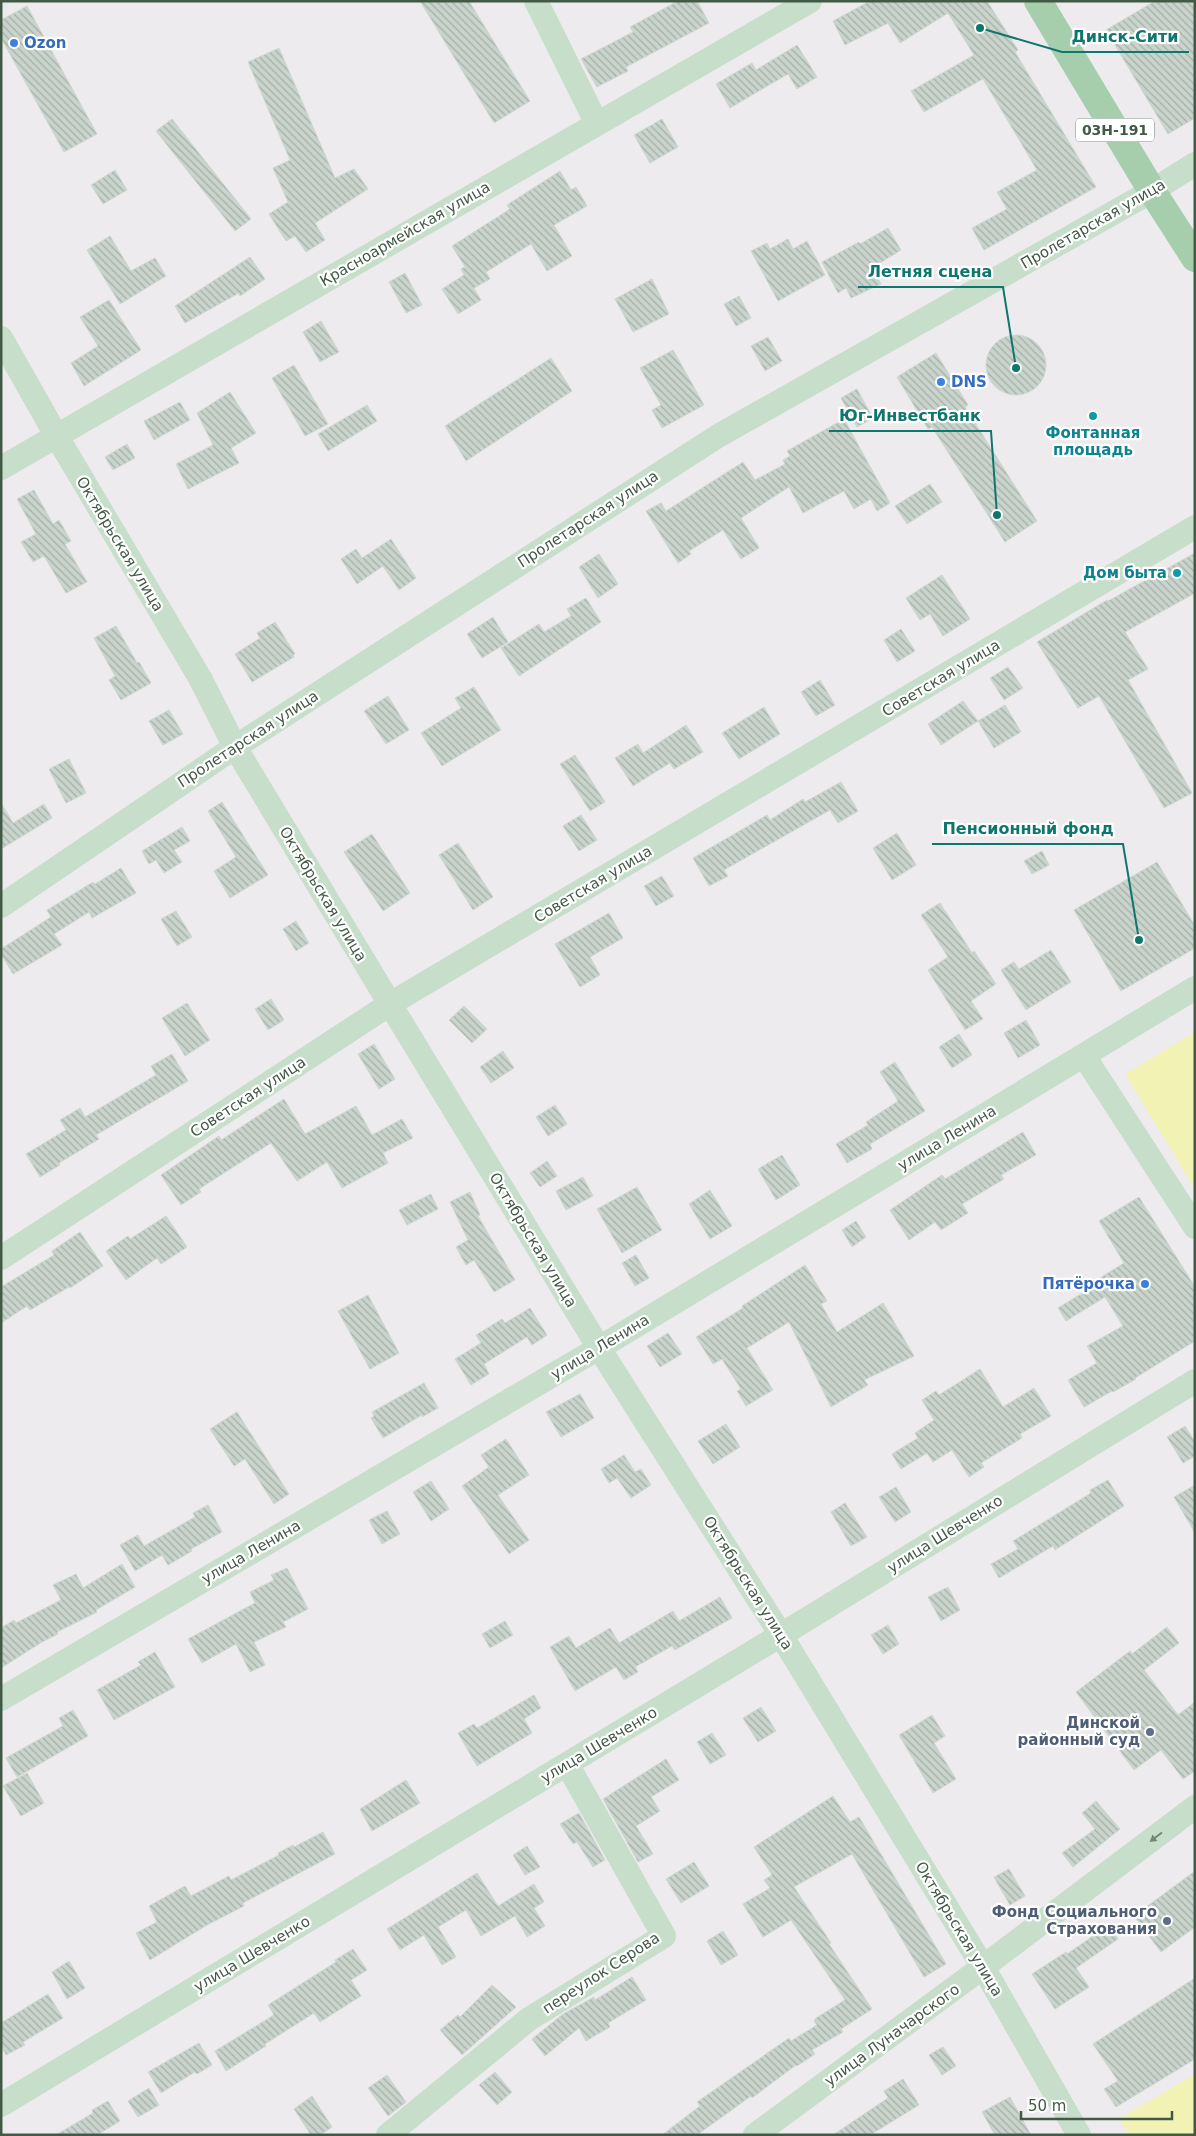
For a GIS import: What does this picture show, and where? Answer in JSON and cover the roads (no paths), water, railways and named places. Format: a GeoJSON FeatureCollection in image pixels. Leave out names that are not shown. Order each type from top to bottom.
{"type":"FeatureCollection","features":[{"type":"Feature","properties":{"kind":"main road","name":"03Н-191"},"geometry":{"type":"LineString","coordinates":[[1038,1],[1152,191],[1195,258]]}},
{"type":"Feature","properties":{"kind":"street"},"geometry":{"type":"LineString","coordinates":[[536,1],[597,124]]}},
{"type":"Feature","properties":{"kind":"street","name":"Красноармейская улица"},"geometry":{"type":"LineString","coordinates":[[1,468],[810,1]]}},
{"type":"Feature","properties":{"kind":"street","name":"Пролетарская улица"},"geometry":{"type":"LineString","coordinates":[[1,906],[235,747],[718,436],[1152,191],[1195,164]]}},
{"type":"Feature","properties":{"kind":"street","name":"Октябрьская улица"},"geometry":{"type":"LineString","coordinates":[[1,338],[56,435],[200,678],[235,747],[598,1348],[781,1635],[983,1967],[1078,2135]]}},
{"type":"Feature","properties":{"kind":"street","name":"Советская улица"},"geometry":{"type":"LineString","coordinates":[[1,1258],[390,1004],[1195,527]]}},
{"type":"Feature","properties":{"kind":"street","name":"улица Ленина"},"geometry":{"type":"LineString","coordinates":[[1,1699],[598,1348],[1195,988]]}},
{"type":"Feature","properties":{"kind":"street"},"geometry":{"type":"LineString","coordinates":[[1084,1056],[1195,1228]]}},
{"type":"Feature","properties":{"kind":"street","name":"улица Шевченко"},"geometry":{"type":"LineString","coordinates":[[1,2105],[781,1635],[1195,1381]]}},
{"type":"Feature","properties":{"kind":"street","name":"переулок Серова"},"geometry":{"type":"LineString","coordinates":[[388,2135],[529,2019],[664,1936],[568,1764]]}},
{"type":"Feature","properties":{"kind":"street","name":"улица Луначарского"},"geometry":{"type":"LineString","coordinates":[[755,2135],[1195,1808]]}},
{"type":"Feature","properties":{"kind":"place","name":"Динск-Сити"},"geometry":{"type":"Point","coordinates":[980,28]}},
{"type":"Feature","properties":{"kind":"place","name":"Ozon"},"geometry":{"type":"Point","coordinates":[14,43]}},
{"type":"Feature","properties":{"kind":"place","name":"Летняя сцена"},"geometry":{"type":"Point","coordinates":[1016,368]}},
{"type":"Feature","properties":{"kind":"place","name":"DNS"},"geometry":{"type":"Point","coordinates":[941,382]}},
{"type":"Feature","properties":{"kind":"place","name":"Фонтанная площадь"},"geometry":{"type":"Point","coordinates":[1093,416]}},
{"type":"Feature","properties":{"kind":"place","name":"Юг-Инвестбанк"},"geometry":{"type":"Point","coordinates":[997,515]}},
{"type":"Feature","properties":{"kind":"place","name":"Дом быта"},"geometry":{"type":"Point","coordinates":[1177,573]}},
{"type":"Feature","properties":{"kind":"place","name":"Пенсионный фонд"},"geometry":{"type":"Point","coordinates":[1139,940]}},
{"type":"Feature","properties":{"kind":"place","name":"Пятёрочка"},"geometry":{"type":"Point","coordinates":[1145,1284]}},
{"type":"Feature","properties":{"kind":"place","name":"Динской районный суд"},"geometry":{"type":"Point","coordinates":[1150,1732]}},
{"type":"Feature","properties":{"kind":"place","name":"Фонд Социального Страхования"},"geometry":{"type":"Point","coordinates":[1167,1921]}}]}
